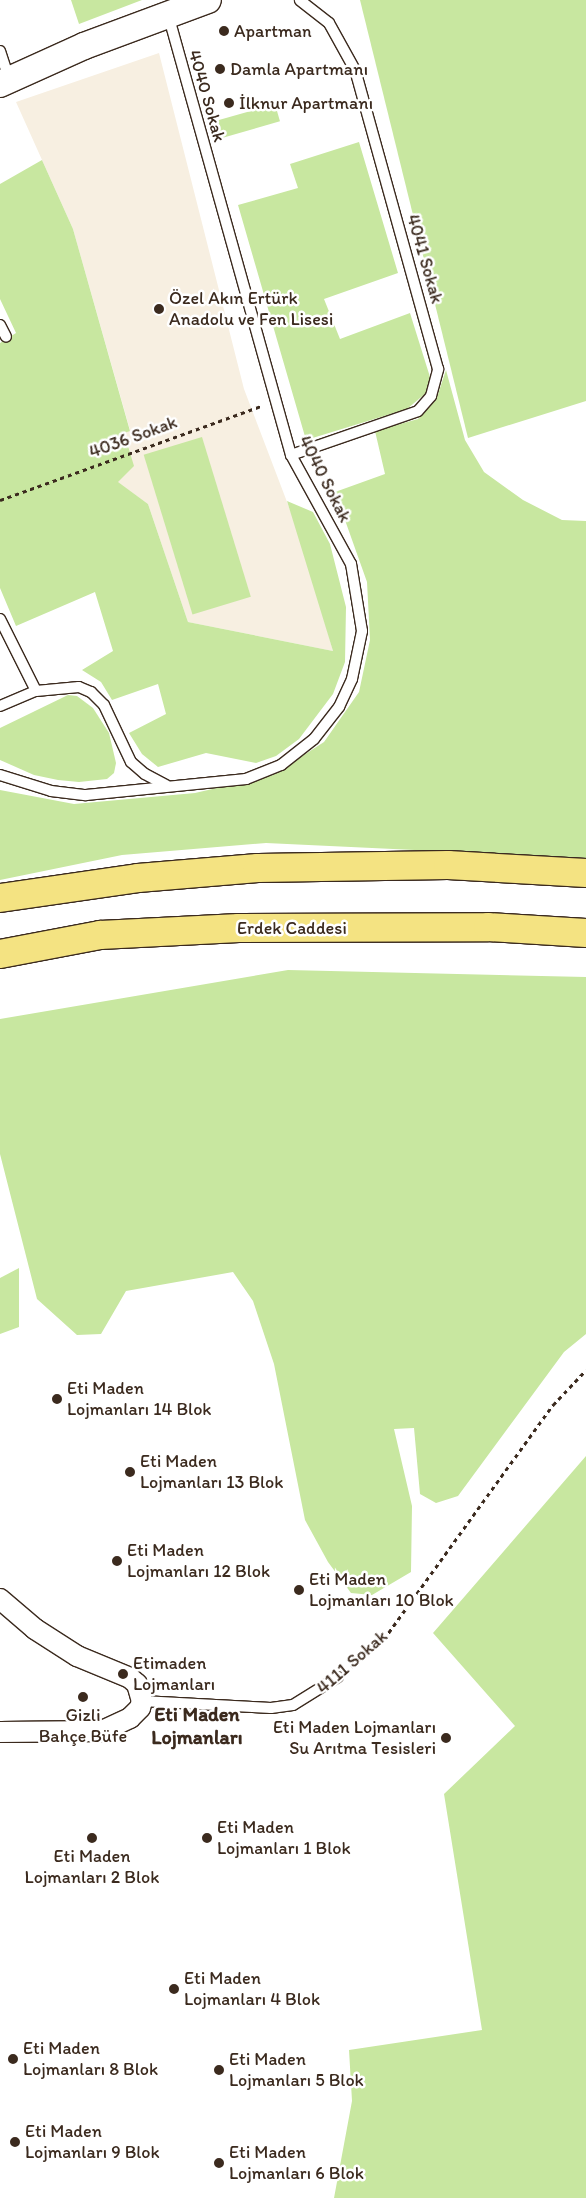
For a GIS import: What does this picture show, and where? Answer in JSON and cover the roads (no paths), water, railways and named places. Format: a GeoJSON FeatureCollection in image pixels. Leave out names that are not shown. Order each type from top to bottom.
{"type":"FeatureCollection","features":[{"type":"Feature","properties":{"kind":"main road"},"geometry":{"type":"LineString","coordinates":[[0,898],[138,878],[258,868],[448,865],[586,873]]}},
{"type":"Feature","properties":{"kind":"main road","name":"Erdek Caddesi"},"geometry":{"type":"LineString","coordinates":[[0,954],[100,935],[239,928],[488,927],[586,933]]}},
{"type":"Feature","properties":{"kind":"street"},"geometry":{"type":"LineString","coordinates":[[4,82],[167,13],[208,0]]}},
{"type":"Feature","properties":{"kind":"street"},"geometry":{"type":"LineString","coordinates":[[0,1600],[35,1629],[77,1656],[130,1678],[137,1684],[142,1701],[140,1708],[130,1718],[102,1731],[0,1732]]}},
{"type":"Feature","properties":{"kind":"lane","name":"4041 Sokak"},"geometry":{"type":"LineString","coordinates":[[291,455],[418,411],[431,396],[438,369],[355,70],[329,23],[300,0]]}},
{"type":"Feature","properties":{"kind":"lane","name":"4040 Sokak"},"geometry":{"type":"LineString","coordinates":[[0,775],[51,791],[86,795],[246,779],[281,764],[314,739],[339,707],[352,679],[362,632],[351,564],[291,455],[167,13]]}},
{"type":"Feature","properties":{"kind":"lane"},"geometry":{"type":"LineString","coordinates":[[0,51],[4,82]]}},
{"type":"Feature","properties":{"kind":"lane"},"geometry":{"type":"LineString","coordinates":[[0,325],[6,337]]}},
{"type":"Feature","properties":{"kind":"lane"},"geometry":{"type":"LineString","coordinates":[[1,625],[36,691]]}},
{"type":"Feature","properties":{"kind":"lane"},"geometry":{"type":"LineString","coordinates":[[0,706],[36,691],[79,687],[91,692],[104,705],[131,762],[144,774],[166,786]]}},
{"type":"Feature","properties":{"kind":"lane","name":"4111 Sokak"},"geometry":{"type":"LineString","coordinates":[[142,1701],[271,1708],[293,1705],[338,1677]]}},
{"type":"Feature","properties":{"kind":"place","name":"Apartman"},"geometry":{"type":"Point","coordinates":[224,31]}},
{"type":"Feature","properties":{"kind":"place","name":"Damla Apartmanı"},"geometry":{"type":"Point","coordinates":[220,69]}},
{"type":"Feature","properties":{"kind":"place","name":"İlknur Apartmanı"},"geometry":{"type":"Point","coordinates":[229,103]}},
{"type":"Feature","properties":{"kind":"place","name":"Özel Akın Ertürk Anadolu ve Fen Lisesi"},"geometry":{"type":"Point","coordinates":[159,309]}},
{"type":"Feature","properties":{"kind":"place","name":"Eti Maden Lojmanları 14 Blok"},"geometry":{"type":"Point","coordinates":[57,1399]}},
{"type":"Feature","properties":{"kind":"place","name":"Eti Maden Lojmanları 13 Blok"},"geometry":{"type":"Point","coordinates":[130,1472]}},
{"type":"Feature","properties":{"kind":"place","name":"Eti Maden Lojmanları 12 Blok"},"geometry":{"type":"Point","coordinates":[117,1561]}},
{"type":"Feature","properties":{"kind":"place","name":"Eti Maden Lojmanları 10 Blok"},"geometry":{"type":"Point","coordinates":[299,1590]}},
{"type":"Feature","properties":{"kind":"place","name":"Etimaden Lojmanları"},"geometry":{"type":"Point","coordinates":[123,1674]}},
{"type":"Feature","properties":{"kind":"place","name":"Gizli Bahçe Büfe"},"geometry":{"type":"Point","coordinates":[83,1697]}},
{"type":"Feature","properties":{"kind":"place","name":"Eti Maden Lojmanları Su Arıtma Tesisleri"},"geometry":{"type":"Point","coordinates":[446,1738]}},
{"type":"Feature","properties":{"kind":"place","name":"Eti Maden Lojmanları 2 Blok"},"geometry":{"type":"Point","coordinates":[92,1838]}},
{"type":"Feature","properties":{"kind":"place","name":"Eti Maden Lojmanları 1 Blok"},"geometry":{"type":"Point","coordinates":[207,1838]}},
{"type":"Feature","properties":{"kind":"place","name":"Eti Maden Lojmanları 4 Blok"},"geometry":{"type":"Point","coordinates":[174,1989]}},
{"type":"Feature","properties":{"kind":"place","name":"Eti Maden Lojmanları 8 Blok"},"geometry":{"type":"Point","coordinates":[13,2059]}},
{"type":"Feature","properties":{"kind":"place","name":"Eti Maden Lojmanları 5 Blok"},"geometry":{"type":"Point","coordinates":[219,2070]}},
{"type":"Feature","properties":{"kind":"place","name":"Eti Maden Lojmanları 9 Blok"},"geometry":{"type":"Point","coordinates":[15,2142]}},
{"type":"Feature","properties":{"kind":"place","name":"Eti Maden Lojmanları 6 Blok"},"geometry":{"type":"Point","coordinates":[219,2163]}},
{"type":"Feature","properties":{"kind":"district","name":"Eti Maden Lojmanları"},"geometry":{"type":"Point","coordinates":[197,1726]}}]}
